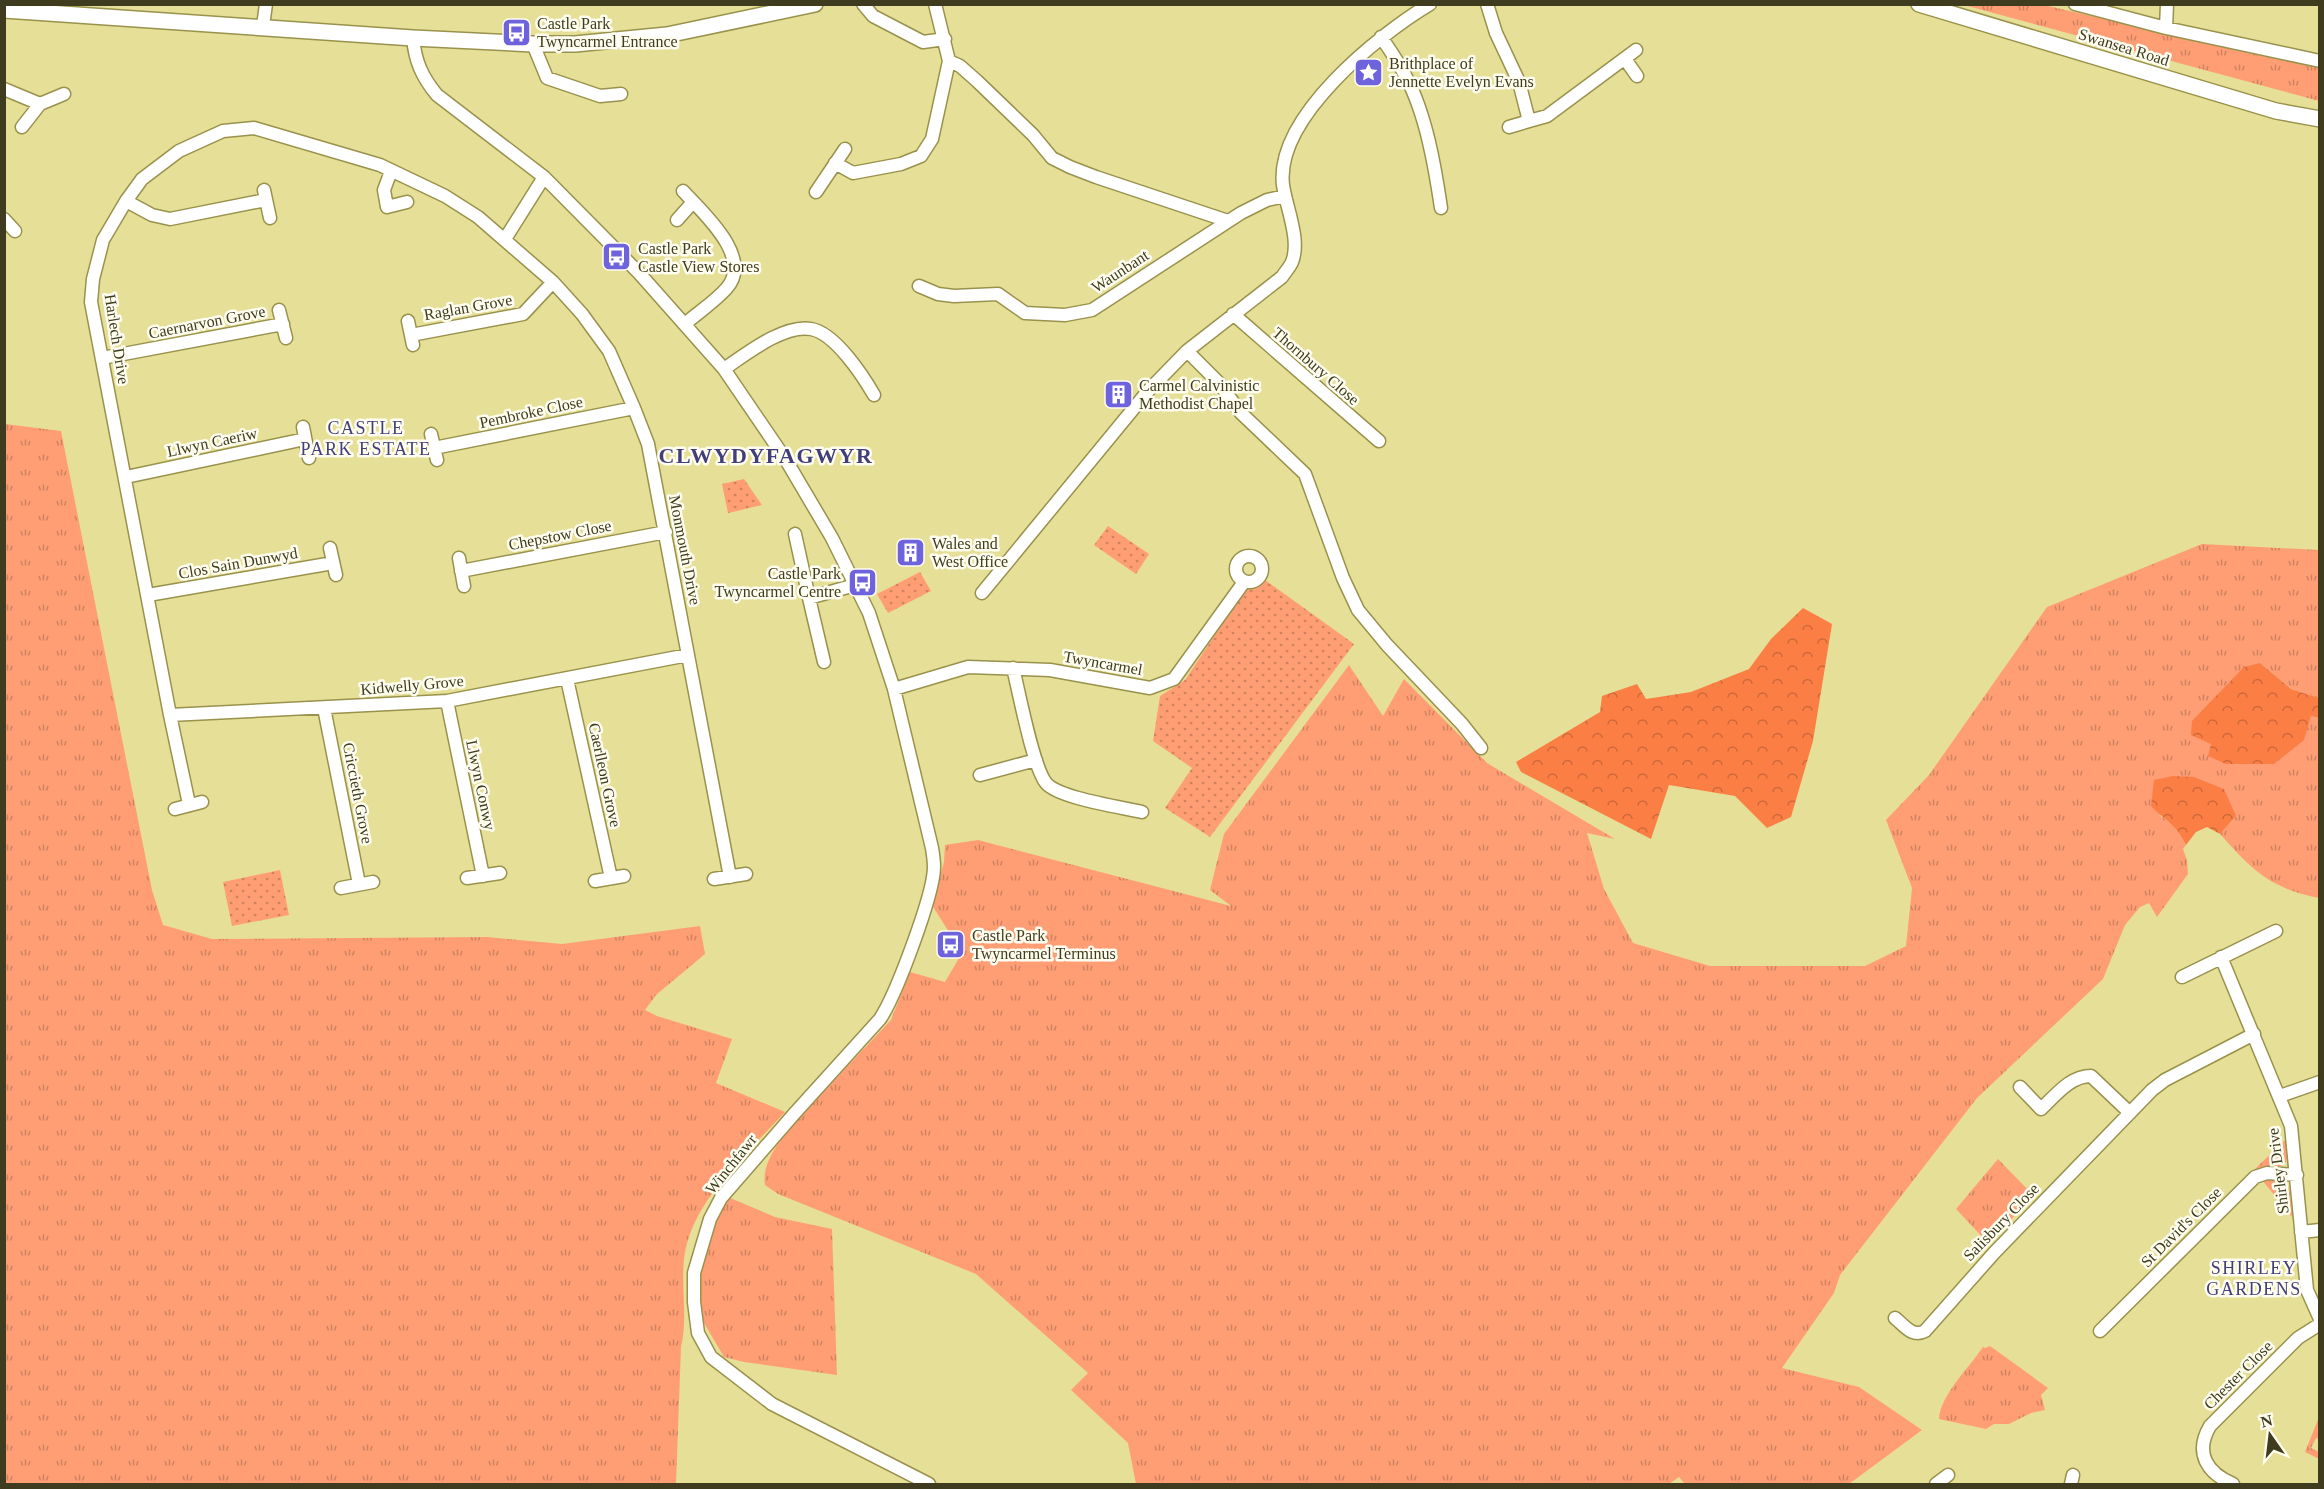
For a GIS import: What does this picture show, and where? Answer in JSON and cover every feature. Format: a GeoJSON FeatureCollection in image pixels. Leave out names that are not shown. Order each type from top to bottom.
{"type":"FeatureCollection","features":[{"type":"Feature","properties":{"kind":"street"},"geometry":{"type":"LineString","coordinates":[[263,26],[266,4]]}},
{"type":"Feature","properties":{"kind":"street"},"geometry":{"type":"LineString","coordinates":[[4,10],[413,38],[575,44],[667,35],[815,4]]}},
{"type":"Feature","properties":{"kind":"street"},"geometry":{"type":"LineString","coordinates":[[863,4],[873,16],[924,42],[945,39]]}},
{"type":"Feature","properties":{"kind":"street"},"geometry":{"type":"LineString","coordinates":[[835,163],[853,173],[901,164],[921,156],[932,139],[949,61],[935,4]]}},
{"type":"Feature","properties":{"kind":"street"},"geometry":{"type":"LineString","coordinates":[[982,593],[1148,391],[1187,351],[1282,277],[1292,262],[1295,251],[1283,175],[1296,128],[1330,86],[1362,53],[1403,20],[1430,4]]}},
{"type":"Feature","properties":{"kind":"street"},"geometry":{"type":"LineString","coordinates":[[1487,4],[1496,33],[1519,82],[1529,121]]}},
{"type":"Feature","properties":{"kind":"street","name":"Swansea Road"},"geometry":{"type":"LineString","coordinates":[[1919,4],[2276,111],[2319,119]]}},
{"type":"Feature","properties":{"kind":"street"},"geometry":{"type":"LineString","coordinates":[[2075,4],[2166,28],[2319,61]]}},
{"type":"Feature","properties":{"kind":"street"},"geometry":{"type":"LineString","coordinates":[[2166,28],[2167,4]]}},
{"type":"Feature","properties":{"kind":"street"},"geometry":{"type":"LineString","coordinates":[[1381,37],[1407,78],[1418,105],[1441,208]]}},
{"type":"Feature","properties":{"kind":"street","name":"Winchfawr"},"geometry":{"type":"LineString","coordinates":[[413,38],[415,57],[423,78],[437,95],[544,177],[686,323],[724,369],[786,460],[832,538],[869,613],[894,689],[932,848],[934,868],[927,900],[907,958],[880,1019],[721,1198],[710,1219],[696,1262],[694,1302],[698,1333],[711,1358],[772,1404],[929,1485]]}},
{"type":"Feature","properties":{"kind":"street"},"geometry":{"type":"LineString","coordinates":[[532,44],[547,78],[600,96],[621,94]]}},
{"type":"Feature","properties":{"kind":"street"},"geometry":{"type":"LineString","coordinates":[[1509,127],[1547,116],[1636,50]]}},
{"type":"Feature","properties":{"kind":"street"},"geometry":{"type":"LineString","coordinates":[[1624,59],[1637,76]]}},
{"type":"Feature","properties":{"kind":"street"},"geometry":{"type":"LineString","coordinates":[[949,61],[960,66],[977,81],[1033,135],[1052,158],[1096,177],[1228,221]]}},
{"type":"Feature","properties":{"kind":"street"},"geometry":{"type":"LineString","coordinates":[[4,89],[40,104]]}},
{"type":"Feature","properties":{"kind":"street"},"geometry":{"type":"LineString","coordinates":[[22,127],[40,104],[64,94]]}},
{"type":"Feature","properties":{"kind":"street","name":"Harlech Drive"},"geometry":{"type":"LineString","coordinates":[[175,809],[196,803],[170,715],[91,302],[93,279],[103,240],[142,179],[179,150],[223,131],[254,128],[369,162],[391,171],[445,196],[478,217],[505,239]]}},
{"type":"Feature","properties":{"kind":"street"},"geometry":{"type":"LineString","coordinates":[[816,192],[844,149]]}},
{"type":"Feature","properties":{"kind":"street"},"geometry":{"type":"LineString","coordinates":[[391,171],[384,190],[387,207],[407,202]]}},
{"type":"Feature","properties":{"kind":"street"},"geometry":{"type":"LineString","coordinates":[[505,239],[544,177]]}},
{"type":"Feature","properties":{"kind":"street"},"geometry":{"type":"LineString","coordinates":[[683,190],[729,245],[734,261],[733,277],[728,288],[686,323]]}},
{"type":"Feature","properties":{"kind":"street"},"geometry":{"type":"LineString","coordinates":[[126,201],[152,215],[170,219],[265,195],[270,218]]}},
{"type":"Feature","properties":{"kind":"street","name":"Waunbant"},"geometry":{"type":"LineString","coordinates":[[919,286],[938,294],[954,296],[998,294],[1025,313],[1065,315],[1092,310],[1228,221],[1267,200],[1286,196]]}},
{"type":"Feature","properties":{"kind":"street"},"geometry":{"type":"LineString","coordinates":[[677,219],[693,202]]}},
{"type":"Feature","properties":{"kind":"street"},"geometry":{"type":"LineString","coordinates":[[4,219],[15,231]]}},
{"type":"Feature","properties":{"kind":"street","name":"Monmouth Drive"},"geometry":{"type":"LineString","coordinates":[[505,239],[553,282],[582,314],[609,351],[648,444],[730,877]]}},
{"type":"Feature","properties":{"kind":"street","name":"Raglan Grove"},"geometry":{"type":"LineString","coordinates":[[408,321],[412,340],[523,314],[553,282]]}},
{"type":"Feature","properties":{"kind":"street","name":"Caernarvon Grove"},"geometry":{"type":"LineString","coordinates":[[279,310],[286,338]]}},
{"type":"Feature","properties":{"kind":"street","name":"Thornbury Close"},"geometry":{"type":"LineString","coordinates":[[1233,314],[1379,441]]}},
{"type":"Feature","properties":{"kind":"street","name":"Caernarvon Grove"},"geometry":{"type":"LineString","coordinates":[[102,358],[282,324]]}},
{"type":"Feature","properties":{"kind":"street"},"geometry":{"type":"LineString","coordinates":[[724,369],[762,343],[795,330],[814,329],[839,348],[874,395]]}},
{"type":"Feature","properties":{"kind":"street"},"geometry":{"type":"LineString","coordinates":[[1187,351],[1219,383],[1241,413],[1305,474],[1343,578],[1358,609],[1387,645],[1462,724],[1480,748]]}},
{"type":"Feature","properties":{"kind":"street","name":"Pembroke Close"},"geometry":{"type":"LineString","coordinates":[[431,434],[436,454],[634,408]]}},
{"type":"Feature","properties":{"kind":"street","name":"Llwyn Caeriw"},"geometry":{"type":"LineString","coordinates":[[126,477],[304,433],[309,458]]}},
{"type":"Feature","properties":{"kind":"street","name":"Chepstow Close"},"geometry":{"type":"LineString","coordinates":[[464,586],[460,564],[666,532]]}},
{"type":"Feature","properties":{"kind":"street"},"geometry":{"type":"LineString","coordinates":[[795,534],[824,662]]}},
{"type":"Feature","properties":{"kind":"street","name":"Clos Sain Dunwyd"},"geometry":{"type":"LineString","coordinates":[[148,595],[334,569],[330,548]]}},
{"type":"Feature","properties":{"kind":"street","name":"Twyncarmel"},"geometry":{"type":"LineString","coordinates":[[894,689],[968,667],[1050,670],[1150,688],[1174,679],[1244,582]]}},
{"type":"Feature","properties":{"kind":"street"},"geometry":{"type":"LineString","coordinates":[[809,598],[855,585]]}},
{"type":"Feature","properties":{"kind":"street","name":"Kidwelly Grove"},"geometry":{"type":"LineString","coordinates":[[170,715],[447,702],[688,655]]}},
{"type":"Feature","properties":{"kind":"street"},"geometry":{"type":"LineString","coordinates":[[1013,668],[1036,760],[1046,784],[1068,795],[1142,812]]}},
{"type":"Feature","properties":{"kind":"street","name":"Caerlleon Grove"},"geometry":{"type":"LineString","coordinates":[[567,679],[611,878]]}},
{"type":"Feature","properties":{"kind":"street","name":"Llwyn Conwy"},"geometry":{"type":"LineString","coordinates":[[447,702],[483,876]]}},
{"type":"Feature","properties":{"kind":"street","name":"Criccieth Grove"},"geometry":{"type":"LineString","coordinates":[[324,708],[359,884]]}},
{"type":"Feature","properties":{"kind":"street"},"geometry":{"type":"LineString","coordinates":[[980,775],[1036,760]]}},
{"type":"Feature","properties":{"kind":"street"},"geometry":{"type":"LineString","coordinates":[[468,878],[500,873]]}},
{"type":"Feature","properties":{"kind":"street"},"geometry":{"type":"LineString","coordinates":[[714,879],[747,874]]}},
{"type":"Feature","properties":{"kind":"street"},"geometry":{"type":"LineString","coordinates":[[595,881],[624,876]]}},
{"type":"Feature","properties":{"kind":"street"},"geometry":{"type":"LineString","coordinates":[[341,888],[373,882]]}},
{"type":"Feature","properties":{"kind":"street"},"geometry":{"type":"LineString","coordinates":[[2182,977],[2276,931]]}},
{"type":"Feature","properties":{"kind":"street","name":"Shirley Drive"},"geometry":{"type":"LineString","coordinates":[[2222,957],[2291,1126],[2307,1290],[2319,1318]]}},
{"type":"Feature","properties":{"kind":"street","name":"Salisbury Close"},"geometry":{"type":"LineString","coordinates":[[1895,1318],[1914,1334],[1925,1331],[1961,1289],[2130,1113],[2165,1080],[2254,1034]]}},
{"type":"Feature","properties":{"kind":"street"},"geometry":{"type":"LineString","coordinates":[[2020,1088],[2041,1109],[2072,1080],[2082,1076],[2091,1076],[2130,1113]]}},
{"type":"Feature","properties":{"kind":"street"},"geometry":{"type":"LineString","coordinates":[[2280,1096],[2319,1082]]}},
{"type":"Feature","properties":{"kind":"street","name":"St David's Close"},"geometry":{"type":"LineString","coordinates":[[2100,1331],[2255,1177],[2267,1173],[2297,1175]]}},
{"type":"Feature","properties":{"kind":"street"},"geometry":{"type":"LineString","coordinates":[[2301,1232],[2319,1230]]}},
{"type":"Feature","properties":{"kind":"street","name":"Chester Close"},"geometry":{"type":"LineString","coordinates":[[2233,1485],[2220,1479],[2210,1469],[2204,1458],[2202,1447],[2205,1435],[2210,1426],[2298,1338],[2319,1324]]}},
{"type":"Feature","properties":{"kind":"street"},"geometry":{"type":"LineString","coordinates":[[1936,1485],[1948,1475]]}},
{"type":"Feature","properties":{"kind":"green space"},"geometry":{"type":"Polygon","coordinates":[[[1964,5],[2044,5],[2263,56],[2319,65],[2319,101],[1964,5]]]}},
{"type":"Feature","properties":{"kind":"green space"},"geometry":{"type":"Polygon","coordinates":[[[5,424],[61,431],[152,890],[163,925],[212,939],[487,937],[562,944],[700,926],[705,954],[656,995],[645,1010],[657,1016],[732,1039],[716,1083],[785,1112],[738,1162],[709,1198],[697,1217],[689,1238],[683,1270],[684,1325],[681,1347],[676,1484],[5,1484],[5,424]]]}},
{"type":"Feature","properties":{"kind":"green space"},"geometry":{"type":"Polygon","coordinates":[[[744,479],[762,505],[728,513],[722,484],[744,479]]]}},
{"type":"Feature","properties":{"kind":"green space"},"geometry":{"type":"Polygon","coordinates":[[[1108,526],[1149,554],[1136,574],[1094,545],[1108,526]]]}},
{"type":"Feature","properties":{"kind":"green space"},"geometry":{"type":"Polygon","coordinates":[[[2202,544],[2319,550],[2319,698],[2291,689],[2260,663],[2311,716],[2319,718],[2319,898],[2275,883],[2242,858],[2220,834],[2236,816],[2159,815],[2178,828],[2186,845],[2183,849],[2188,874],[2157,917],[2149,903],[2140,907],[2125,925],[2103,979],[1977,1098],[1840,1275],[1834,1293],[1782,1368],[1859,1387],[1922,1430],[1849,1484],[1685,1484],[1679,1477],[1669,1484],[1136,1484],[1128,1443],[1071,1390],[1088,1373],[976,1274],[778,1194],[765,1185],[768,1162],[780,1141],[789,1128],[891,1020],[910,972],[945,982],[962,953],[932,905],[944,862],[945,845],[978,840],[1231,906],[1210,890],[1224,834],[1349,665],[1383,716],[1404,679],[1487,763],[1615,839],[1587,833],[1604,889],[1633,943],[1710,966],[1865,966],[1906,946],[1912,888],[1886,820],[1929,775],[2047,607],[2202,544]]]}},
{"type":"Feature","properties":{"kind":"green space"},"geometry":{"type":"Polygon","coordinates":[[[920,572],[931,591],[888,613],[877,594],[920,572]]]}},
{"type":"Feature","properties":{"kind":"green space"},"geometry":{"type":"Polygon","coordinates":[[[1265,580],[1354,644],[1210,837],[1165,808],[1192,768],[1153,741],[1160,696],[1185,680],[1245,590],[1257,588],[1265,580]]]}},
{"type":"Feature","properties":{"kind":"green space"},"geometry":{"type":"Polygon","coordinates":[[[1803,608],[1832,624],[1813,741],[1791,817],[1767,828],[1735,796],[1669,785],[1651,839],[1521,772],[1516,762],[1600,712],[1602,696],[1637,684],[1646,699],[1691,692],[1749,669],[1771,639],[1803,608]]]}},
{"type":"Feature","properties":{"kind":"green space"},"geometry":{"type":"Polygon","coordinates":[[[2260,663],[2291,689],[2319,698],[2319,718],[2311,716],[2304,740],[2274,764],[2226,764],[2208,756],[2211,744],[2191,735],[2192,721],[2244,667],[2260,663]]]}},
{"type":"Feature","properties":{"kind":"green space"},"geometry":{"type":"Polygon","coordinates":[[[2173,776],[2194,777],[2224,789],[2236,816],[2220,834],[2207,827],[2196,832],[2186,845],[2174,827],[2151,806],[2154,780],[2173,776]]]}},
{"type":"Feature","properties":{"kind":"green space"},"geometry":{"type":"Polygon","coordinates":[[[280,870],[289,915],[232,926],[223,882],[280,870]]]}},
{"type":"Feature","properties":{"kind":"green space"},"geometry":{"type":"Polygon","coordinates":[[[2286,1139],[2287,1152],[2284,1165],[2253,1171],[2286,1139]]]}},
{"type":"Feature","properties":{"kind":"green space"},"geometry":{"type":"Polygon","coordinates":[[[1998,1159],[2034,1196],[1988,1243],[1956,1209],[1998,1159]]]}},
{"type":"Feature","properties":{"kind":"green space"},"geometry":{"type":"Polygon","coordinates":[[[2265,1178],[2278,1180],[2289,1188],[2293,1218],[2262,1180],[2265,1178]]]}},
{"type":"Feature","properties":{"kind":"green space"},"geometry":{"type":"Polygon","coordinates":[[[728,1197],[775,1217],[832,1229],[837,1375],[724,1357],[704,1323],[700,1295],[701,1266],[708,1235],[728,1197]]]}},
{"type":"Feature","properties":{"kind":"green space"},"geometry":{"type":"Polygon","coordinates":[[[1990,1346],[2048,1388],[2041,1395],[2045,1410],[2031,1413],[2009,1424],[1994,1424],[1986,1429],[1939,1419],[1944,1400],[1950,1391],[1983,1347],[1990,1346]]]}},
{"type":"Feature","properties":{"kind":"green space"},"geometry":{"type":"Polygon","coordinates":[[[2319,1417],[2319,1439],[2316,1438],[2311,1448],[2319,1452],[2319,1459],[2305,1452],[2319,1417]]]}},
{"type":"Feature","properties":{"kind":"place","name":"Castle Park Twyncarmel Entrance"},"geometry":{"type":"Point","coordinates":[516,32]}},
{"type":"Feature","properties":{"kind":"place","name":"Brithplace of Jennette Evelyn Evans"},"geometry":{"type":"Point","coordinates":[1368,72]}},
{"type":"Feature","properties":{"kind":"place","name":"Castle Park Castle View Stores"},"geometry":{"type":"Point","coordinates":[617,257]}},
{"type":"Feature","properties":{"kind":"place","name":"Carmel Calvinistic Methodist Chapel"},"geometry":{"type":"Point","coordinates":[1118,394]}},
{"type":"Feature","properties":{"kind":"place","name":"Wales and West Office"},"geometry":{"type":"Point","coordinates":[911,552]}},
{"type":"Feature","properties":{"kind":"place","name":"Castle Park Twyncarmel Centre"},"geometry":{"type":"Point","coordinates":[862,582]}},
{"type":"Feature","properties":{"kind":"place","name":"Castle Park Twyncarmel Terminus"},"geometry":{"type":"Point","coordinates":[951,944]}},
{"type":"Feature","properties":{"kind":"district","name":"CASTLE PARK ESTATE"},"geometry":{"type":"Point","coordinates":[366,438]}},
{"type":"Feature","properties":{"kind":"district","name":"CLWYDYFAGWYR"},"geometry":{"type":"Point","coordinates":[766,455]}},
{"type":"Feature","properties":{"kind":"district","name":"SHIRLEY GARDENS"},"geometry":{"type":"Point","coordinates":[2254,1278]}}]}
